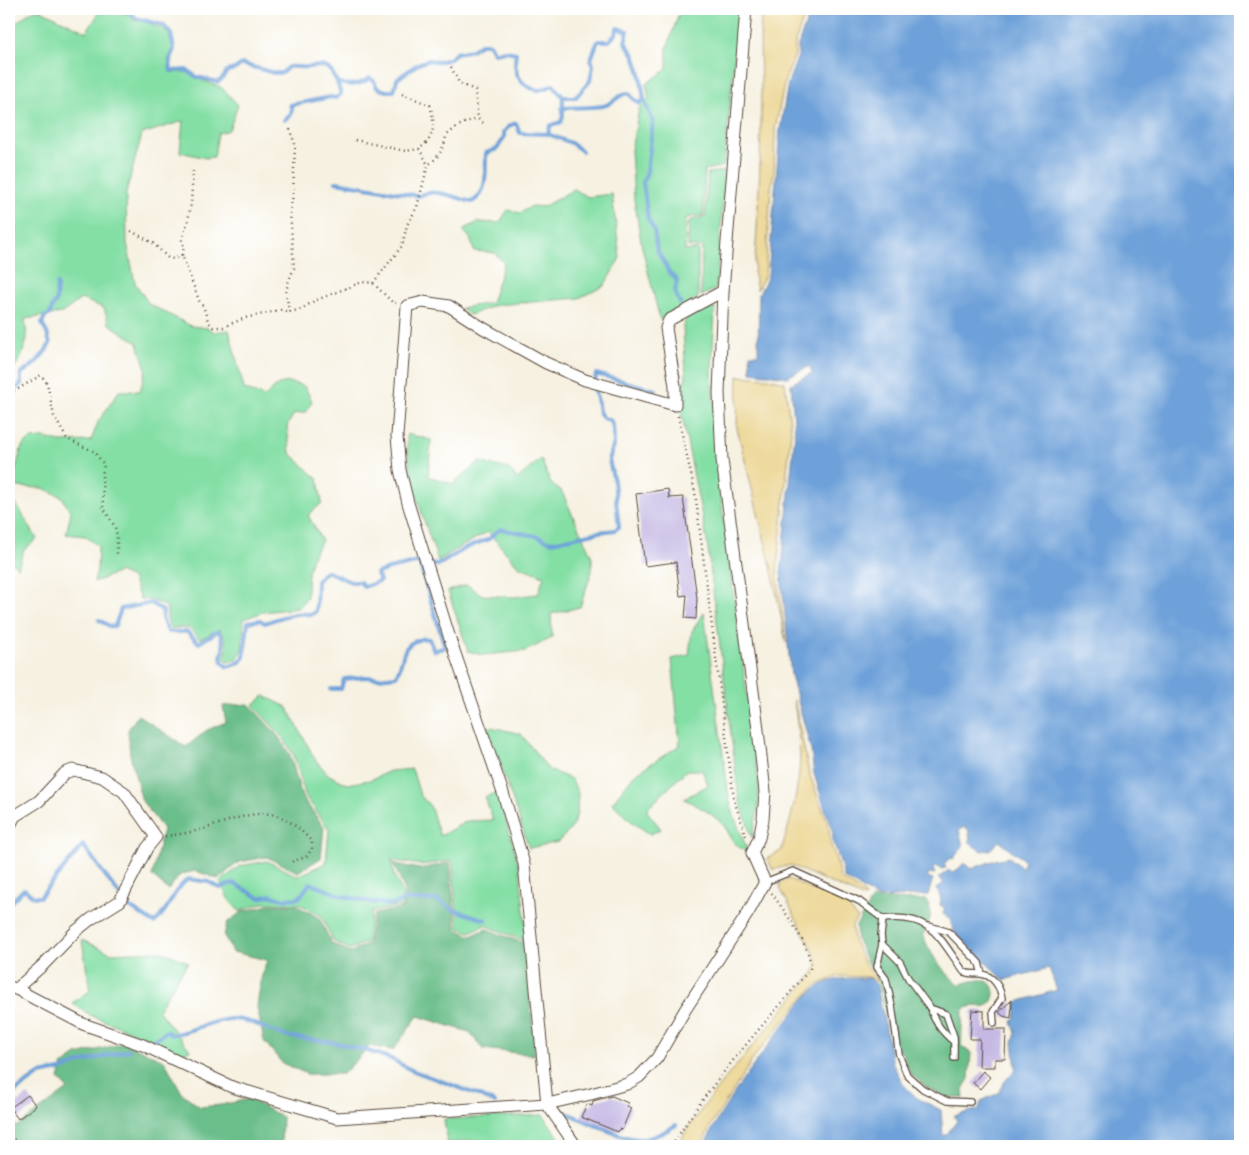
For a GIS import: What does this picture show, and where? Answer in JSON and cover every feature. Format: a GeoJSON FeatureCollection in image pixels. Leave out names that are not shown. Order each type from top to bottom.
{"type":"FeatureCollection","features":[{"type":"Feature","properties":{"kind":"street"},"geometry":{"type":"LineString","coordinates":[[9,831],[15,816],[39,801],[65,773],[73,770],[102,777],[124,792],[156,837],[147,848],[120,901],[76,931],[43,965],[12,988],[83,1024],[143,1045],[232,1087],[337,1118],[547,1104],[618,1087],[639,1077],[657,1058],[685,1010],[748,913],[764,882],[752,852],[759,838],[763,819],[765,792],[722,460],[719,393],[723,291],[746,9]]}},
{"type":"Feature","properties":{"kind":"street"},"geometry":{"type":"LineString","coordinates":[[576,1146],[547,1104],[524,864],[503,793],[448,634],[408,503],[400,470],[397,436],[407,306],[423,302],[449,306],[483,328],[546,363],[585,380],[675,405],[675,386],[666,328],[669,320],[723,291]]}},
{"type":"Feature","properties":{"kind":"lane"},"geometry":{"type":"LineString","coordinates":[[764,882],[793,872],[859,901],[884,919],[898,917],[915,920],[949,932],[979,964],[982,974]]}},
{"type":"Feature","properties":{"kind":"lane"},"geometry":{"type":"LineString","coordinates":[[884,919],[881,935],[882,944],[877,968],[886,979],[899,1054],[907,1075],[923,1089],[947,1101],[970,1102]]}},
{"type":"Feature","properties":{"kind":"lane"},"geometry":{"type":"LineString","coordinates":[[929,926],[964,972],[972,975],[982,974],[995,981],[1001,991],[1002,998],[992,1012],[994,1023]]}},
{"type":"Feature","properties":{"kind":"lane"},"geometry":{"type":"LineString","coordinates":[[882,944],[900,962],[908,978],[930,1008],[939,1028],[954,1042]]}},
{"type":"Feature","properties":{"kind":"lane"},"geometry":{"type":"LineString","coordinates":[[930,1008],[946,1014],[954,1036],[954,1058]]}},
{"type":"Feature","properties":{"kind":"path"},"geometry":{"type":"LineString","coordinates":[[452,67],[459,83],[475,90],[478,119]]}},
{"type":"Feature","properties":{"kind":"path"},"geometry":{"type":"LineString","coordinates":[[355,140],[405,151],[419,149],[427,143],[432,136],[433,119],[430,104],[402,94]]}},
{"type":"Feature","properties":{"kind":"path"},"geometry":{"type":"LineString","coordinates":[[428,165],[435,160],[444,146],[446,136],[459,125],[469,120],[478,119],[486,125]]}},
{"type":"Feature","properties":{"kind":"path"},"geometry":{"type":"LineString","coordinates":[[289,312],[286,291],[288,280],[294,268],[290,211],[293,195],[295,145],[290,129]]}},
{"type":"Feature","properties":{"kind":"path"},"geometry":{"type":"LineString","coordinates":[[373,283],[402,246],[407,225],[418,207],[428,165],[426,158],[419,149]]}},
{"type":"Feature","properties":{"kind":"path"},"geometry":{"type":"LineString","coordinates":[[194,172],[192,204],[182,240],[184,247],[182,256],[200,303],[204,307],[207,321],[213,327],[223,327],[245,318],[281,310],[289,312],[302,309],[338,290],[362,282],[373,283],[392,302],[407,306]]}},
{"type":"Feature","properties":{"kind":"path"},"geometry":{"type":"LineString","coordinates":[[131,230],[153,243],[168,258],[174,259],[182,256]]}},
{"type":"Feature","properties":{"kind":"path"},"geometry":{"type":"LineString","coordinates":[[9,393],[41,375],[47,383],[54,416],[67,439],[95,452],[104,465],[102,474],[103,507],[115,527],[117,556]]}},
{"type":"Feature","properties":{"kind":"path"},"geometry":{"type":"LineString","coordinates":[[675,405],[695,492],[734,800],[752,852]]}},
{"type":"Feature","properties":{"kind":"path"},"geometry":{"type":"LineString","coordinates":[[156,837],[179,835],[201,830],[258,813],[274,814],[302,830],[312,842],[312,849],[306,857],[290,862]]}},
{"type":"Feature","properties":{"kind":"path"},"geometry":{"type":"LineString","coordinates":[[672,1146],[684,1126],[711,1090],[810,969],[811,962],[794,926],[764,882]]}},
{"type":"Feature","properties":{"kind":"path"},"geometry":{"type":"LineString","coordinates":[[9,1138],[32,1146]]}},
{"type":"Feature","properties":{"kind":"green space"},"geometry":{"type":"Polygon","coordinates":[[[39,9],[86,32],[99,13],[98,9],[117,9],[130,15],[134,20],[161,27],[169,34],[173,50],[168,60],[171,72],[186,72],[221,87],[238,105],[229,130],[218,133],[214,157],[206,158],[180,152],[183,121],[142,134],[126,193],[127,243],[135,283],[149,304],[191,326],[208,328],[214,332],[229,330],[244,389],[265,397],[279,385],[287,382],[305,387],[312,401],[306,412],[294,414],[287,426],[290,453],[318,479],[322,503],[308,515],[322,541],[309,567],[307,597],[298,608],[263,612],[244,619],[242,651],[237,659],[228,662],[224,658],[226,651],[225,639],[219,629],[200,639],[189,628],[170,628],[167,618],[167,607],[152,600],[140,599],[132,578],[119,572],[94,582],[97,570],[98,546],[85,536],[66,534],[71,513],[62,497],[43,488],[17,487],[13,479],[22,446],[31,439],[44,438],[60,442],[91,441],[98,422],[119,391],[140,391],[146,369],[138,343],[109,324],[104,308],[81,299],[62,313],[25,319],[27,339],[21,358],[9,375],[9,27],[31,12],[39,9]]]}},
{"type":"Feature","properties":{"kind":"green space"},"geometry":{"type":"Polygon","coordinates":[[[739,9],[724,166],[705,170],[703,215],[686,218],[685,251],[698,249],[698,298],[660,320],[642,247],[634,199],[631,150],[639,109],[649,98],[646,84],[667,69],[667,48],[680,10],[739,9]]]}},
{"type":"Feature","properties":{"kind":"green space"},"geometry":{"type":"Polygon","coordinates":[[[725,171],[716,289],[701,296],[702,247],[688,247],[689,221],[705,216],[708,173],[725,171]]]}},
{"type":"Feature","properties":{"kind":"green space"},"geometry":{"type":"Polygon","coordinates":[[[574,189],[588,197],[612,194],[620,258],[604,286],[579,298],[496,305],[470,315],[461,308],[491,303],[504,263],[495,253],[474,251],[470,238],[463,230],[478,222],[499,223],[508,210],[520,213],[532,206],[543,207],[574,189]]]}},
{"type":"Feature","properties":{"kind":"green space"},"geometry":{"type":"Polygon","coordinates":[[[715,308],[712,369],[717,455],[723,515],[759,787],[758,809],[752,838],[739,799],[707,542],[678,396],[686,377],[683,326],[687,318],[715,308]]]}},
{"type":"Feature","properties":{"kind":"green space"},"geometry":{"type":"Polygon","coordinates":[[[407,434],[431,440],[428,476],[453,484],[479,462],[509,469],[517,479],[541,459],[551,484],[561,490],[592,557],[592,571],[580,607],[551,614],[552,638],[525,651],[483,655],[468,651],[448,591],[467,585],[482,595],[514,597],[538,594],[544,576],[518,566],[488,532],[438,561],[413,483],[407,434]]]}},
{"type":"Feature","properties":{"kind":"green space"},"geometry":{"type":"Polygon","coordinates":[[[9,492],[37,539],[24,550],[18,568],[9,559],[9,492]]]}},
{"type":"Feature","properties":{"kind":"green space"},"geometry":{"type":"Polygon","coordinates":[[[704,613],[729,798],[748,852],[733,841],[724,826],[716,818],[684,799],[708,785],[702,770],[687,770],[646,810],[661,829],[650,834],[632,822],[612,803],[634,775],[680,745],[672,659],[689,655],[692,631],[704,613]]]}},
{"type":"Feature","properties":{"kind":"green space"},"geometry":{"type":"Polygon","coordinates":[[[264,696],[287,707],[316,761],[329,775],[347,784],[370,780],[390,771],[412,769],[420,795],[430,806],[440,836],[467,821],[493,820],[485,797],[498,792],[520,870],[527,942],[485,925],[470,932],[458,928],[452,861],[420,865],[391,860],[394,875],[403,893],[402,906],[372,912],[367,942],[350,949],[334,942],[321,916],[300,904],[263,903],[239,911],[229,900],[220,882],[240,866],[267,861],[298,876],[326,863],[329,829],[306,797],[294,756],[284,739],[253,705],[264,696]]]}},
{"type":"Feature","properties":{"kind":"green space"},"geometry":{"type":"Polygon","coordinates":[[[249,704],[278,736],[290,755],[302,797],[324,827],[321,858],[298,872],[267,857],[239,862],[218,879],[196,871],[181,874],[168,890],[152,876],[163,829],[142,801],[130,755],[128,730],[138,715],[186,747],[207,730],[226,722],[223,706],[249,704]]]}},
{"type":"Feature","properties":{"kind":"green space"},"geometry":{"type":"Polygon","coordinates":[[[487,726],[521,734],[549,770],[571,779],[578,793],[577,814],[571,829],[558,842],[529,848],[487,726]]]}},
{"type":"Feature","properties":{"kind":"green space"},"geometry":{"type":"Polygon","coordinates":[[[393,863],[419,869],[450,863],[456,929],[471,936],[486,929],[526,944],[535,1055],[483,1049],[469,1032],[418,1016],[393,1050],[370,1046],[343,1074],[307,1074],[282,1063],[264,1041],[257,1007],[261,979],[267,960],[233,952],[224,936],[227,923],[241,912],[269,905],[296,905],[319,918],[332,944],[351,952],[368,944],[374,914],[403,908],[405,891],[393,863]]]}},
{"type":"Feature","properties":{"kind":"green space"},"geometry":{"type":"Polygon","coordinates":[[[872,899],[926,900],[931,914],[923,935],[929,949],[938,962],[959,985],[971,981],[987,981],[994,990],[992,1001],[989,1004],[984,1007],[968,1007],[963,1011],[961,1046],[971,1053],[969,1079],[963,1089],[964,1098],[948,1098],[926,1087],[910,1073],[903,1054],[894,1046],[879,980],[867,962],[857,940],[856,926],[872,899]]]}},
{"type":"Feature","properties":{"kind":"green space"},"geometry":{"type":"Polygon","coordinates":[[[82,940],[111,953],[161,951],[188,962],[158,1010],[190,1050],[181,1054],[90,1015],[72,1003],[90,991],[82,940]]]}},
{"type":"Feature","properties":{"kind":"green space"},"geometry":{"type":"Polygon","coordinates":[[[124,1043],[164,1060],[182,1093],[200,1107],[249,1099],[282,1117],[281,1146],[9,1146],[9,1117],[17,1127],[68,1089],[59,1079],[63,1065],[77,1055],[124,1043]]]}},
{"type":"Feature","properties":{"kind":"green space"},"geometry":{"type":"Polygon","coordinates":[[[543,1115],[565,1146],[485,1146],[478,1140],[447,1143],[444,1119],[543,1115]]]}},
{"type":"Feature","properties":{"kind":"sand"},"geometry":{"type":"Polygon","coordinates":[[[762,9],[807,9],[795,42],[795,55],[785,80],[775,129],[774,170],[765,275],[757,290],[754,275],[760,168],[760,33],[762,9]]]}},
{"type":"Feature","properties":{"kind":"sand"},"geometry":{"type":"Polygon","coordinates":[[[738,376],[768,378],[785,382],[791,432],[777,573],[786,643],[771,566],[737,428],[738,376]]]}},
{"type":"Feature","properties":{"kind":"sand"},"geometry":{"type":"Polygon","coordinates":[[[794,700],[809,773],[829,827],[830,843],[840,878],[864,894],[865,898],[790,865],[773,870],[767,858],[781,851],[796,793],[800,757],[794,700]]]}},
{"type":"Feature","properties":{"kind":"sand"},"geometry":{"type":"Polygon","coordinates":[[[789,879],[846,904],[857,918],[852,926],[854,941],[865,965],[878,983],[870,977],[838,976],[817,985],[803,998],[757,1053],[711,1125],[701,1146],[678,1146],[687,1129],[720,1085],[815,971],[817,962],[812,949],[780,888],[781,883],[789,879]]]}},
{"type":"Feature","properties":{"kind":"water"},"geometry":{"type":"Polygon","coordinates":[[[811,9],[1240,9],[1240,1146],[704,1146],[712,1129],[753,1066],[805,998],[824,983],[843,979],[870,978],[877,985],[893,1064],[903,1084],[917,1098],[941,1110],[943,1136],[947,1134],[957,1121],[954,1116],[979,1109],[981,1101],[999,1093],[1005,1081],[1016,1069],[1013,1042],[1016,1033],[1012,1022],[1017,1002],[1057,990],[1049,968],[1004,980],[955,933],[951,919],[943,914],[945,908],[940,905],[941,899],[937,889],[944,882],[938,878],[949,870],[952,873],[964,863],[971,869],[1009,857],[1023,868],[1024,860],[999,841],[990,850],[981,851],[970,843],[969,831],[965,827],[959,830],[963,846],[953,859],[950,858],[944,864],[946,868],[942,869],[936,866],[933,869],[935,874],[929,873],[927,877],[933,879],[928,895],[877,898],[844,878],[833,840],[832,826],[814,774],[811,750],[791,675],[781,574],[795,433],[791,384],[812,373],[810,366],[787,377],[751,372],[750,354],[758,354],[759,294],[768,276],[780,130],[788,83],[798,56],[798,45],[811,9]]]}},
{"type":"Feature","properties":{"kind":"building"},"geometry":{"type":"Polygon","coordinates":[[[668,489],[669,498],[683,497],[697,598],[696,619],[685,618],[687,595],[680,596],[676,562],[645,566],[636,494],[668,489]]]}},
{"type":"Feature","properties":{"kind":"building"},"geometry":{"type":"Polygon","coordinates":[[[1012,1000],[1011,1018],[1003,1016],[999,1012],[1012,1000]]]}},
{"type":"Feature","properties":{"kind":"building"},"geometry":{"type":"Polygon","coordinates":[[[972,1010],[984,1011],[984,1029],[1006,1029],[1005,1059],[995,1059],[995,1067],[979,1067],[980,1039],[970,1039],[972,1010]]]}},
{"type":"Feature","properties":{"kind":"building"},"geometry":{"type":"Polygon","coordinates":[[[983,1071],[990,1077],[980,1089],[973,1083],[983,1071]]]}},
{"type":"Feature","properties":{"kind":"building"},"geometry":{"type":"Polygon","coordinates":[[[28,1095],[36,1106],[18,1119],[10,1108],[28,1095]]]}},
{"type":"Feature","properties":{"kind":"building"},"geometry":{"type":"Polygon","coordinates":[[[612,1096],[628,1103],[627,1106],[631,1108],[622,1130],[619,1129],[618,1132],[581,1117],[587,1104],[592,1106],[593,1101],[612,1096]]]}},
{"type":"Feature","properties":{"kind":"waterway"},"geometry":{"type":"LineString","coordinates":[[120,9],[132,14],[136,18],[163,25],[171,33],[174,49],[170,61],[171,71],[186,70],[197,77],[218,82],[227,71],[235,69],[242,64],[274,73],[282,73],[288,67],[324,66],[332,72],[337,82],[341,84],[354,84],[370,78],[374,81],[377,88],[394,91],[397,79],[418,64],[429,60],[437,62],[450,59],[456,53],[472,50],[480,44],[489,44],[494,53],[506,51],[516,53],[516,71],[521,81],[526,85],[538,90],[553,85],[563,97]]}},
{"type":"Feature","properties":{"kind":"waterway"},"geometry":{"type":"LineString","coordinates":[[336,182],[419,196],[438,193],[472,202],[484,187],[486,153],[497,149],[505,136],[503,133],[509,126],[516,123],[520,133],[548,134],[550,126],[561,122],[563,97],[576,97],[590,81],[593,66],[591,59],[598,41],[609,41],[616,34],[617,28],[628,31],[625,42],[634,55],[640,73],[644,99],[653,122],[647,172],[643,182],[648,219],[654,230],[657,250],[669,272],[677,280],[675,293],[680,303]]}},
{"type":"Feature","properties":{"kind":"waterway"},"geometry":{"type":"LineString","coordinates":[[284,120],[290,116],[292,109],[290,105],[331,97],[336,98],[341,94],[337,82]]}},
{"type":"Feature","properties":{"kind":"waterway"},"geometry":{"type":"LineString","coordinates":[[562,108],[603,106],[628,93],[639,104],[644,99]]}},
{"type":"Feature","properties":{"kind":"waterway"},"geometry":{"type":"LineString","coordinates":[[548,134],[571,143],[582,151]]}},
{"type":"Feature","properties":{"kind":"waterway"},"geometry":{"type":"LineString","coordinates":[[9,396],[21,384],[21,373],[38,361],[50,344],[42,324],[44,318],[50,314],[56,302],[57,284]]}},
{"type":"Feature","properties":{"kind":"waterway"},"geometry":{"type":"LineString","coordinates":[[99,620],[111,627],[115,626],[121,609],[151,603],[163,611],[162,618],[168,632],[187,632],[199,643],[218,631],[223,644],[222,661],[227,667],[239,663],[244,657],[248,622],[260,620],[265,623],[295,614],[311,615],[316,611],[317,581],[326,571],[351,582],[360,582],[364,587],[380,581],[377,573],[389,569],[419,562],[438,565],[466,548],[489,539],[500,529],[536,536],[552,542],[615,530],[619,527],[614,481],[609,460],[614,443],[613,426],[610,420],[603,418],[599,412],[594,390],[596,374],[656,390]]}},
{"type":"Feature","properties":{"kind":"waterway"},"geometry":{"type":"LineString","coordinates":[[331,689],[341,689],[344,679],[396,676],[405,650],[412,643],[421,639],[429,639],[434,651],[445,647],[419,562]]}},
{"type":"Feature","properties":{"kind":"waterway"},"geometry":{"type":"LineString","coordinates":[[9,904],[24,889],[34,897],[40,897],[83,845],[120,896]]}},
{"type":"Feature","properties":{"kind":"waterway"},"geometry":{"type":"LineString","coordinates":[[122,902],[154,923],[163,913],[178,889],[188,879],[209,882],[220,888],[233,883],[260,898],[271,895],[288,899],[299,898],[310,883],[342,896],[393,905],[404,900],[437,900],[452,909],[486,920]]}},
{"type":"Feature","properties":{"kind":"waterway"},"geometry":{"type":"LineString","coordinates":[[152,1041],[167,1031],[171,1035],[223,1020],[238,1019],[287,1036],[334,1043],[379,1054],[411,1070],[495,1103]]}},
{"type":"Feature","properties":{"kind":"waterway"},"geometry":{"type":"LineString","coordinates":[[9,1096],[40,1074],[65,1069],[76,1064],[129,1050]]}},
{"type":"Feature","properties":{"kind":"waterway"},"geometry":{"type":"LineString","coordinates":[[560,1110],[614,1133],[635,1139],[653,1137],[676,1125]]}}]}
